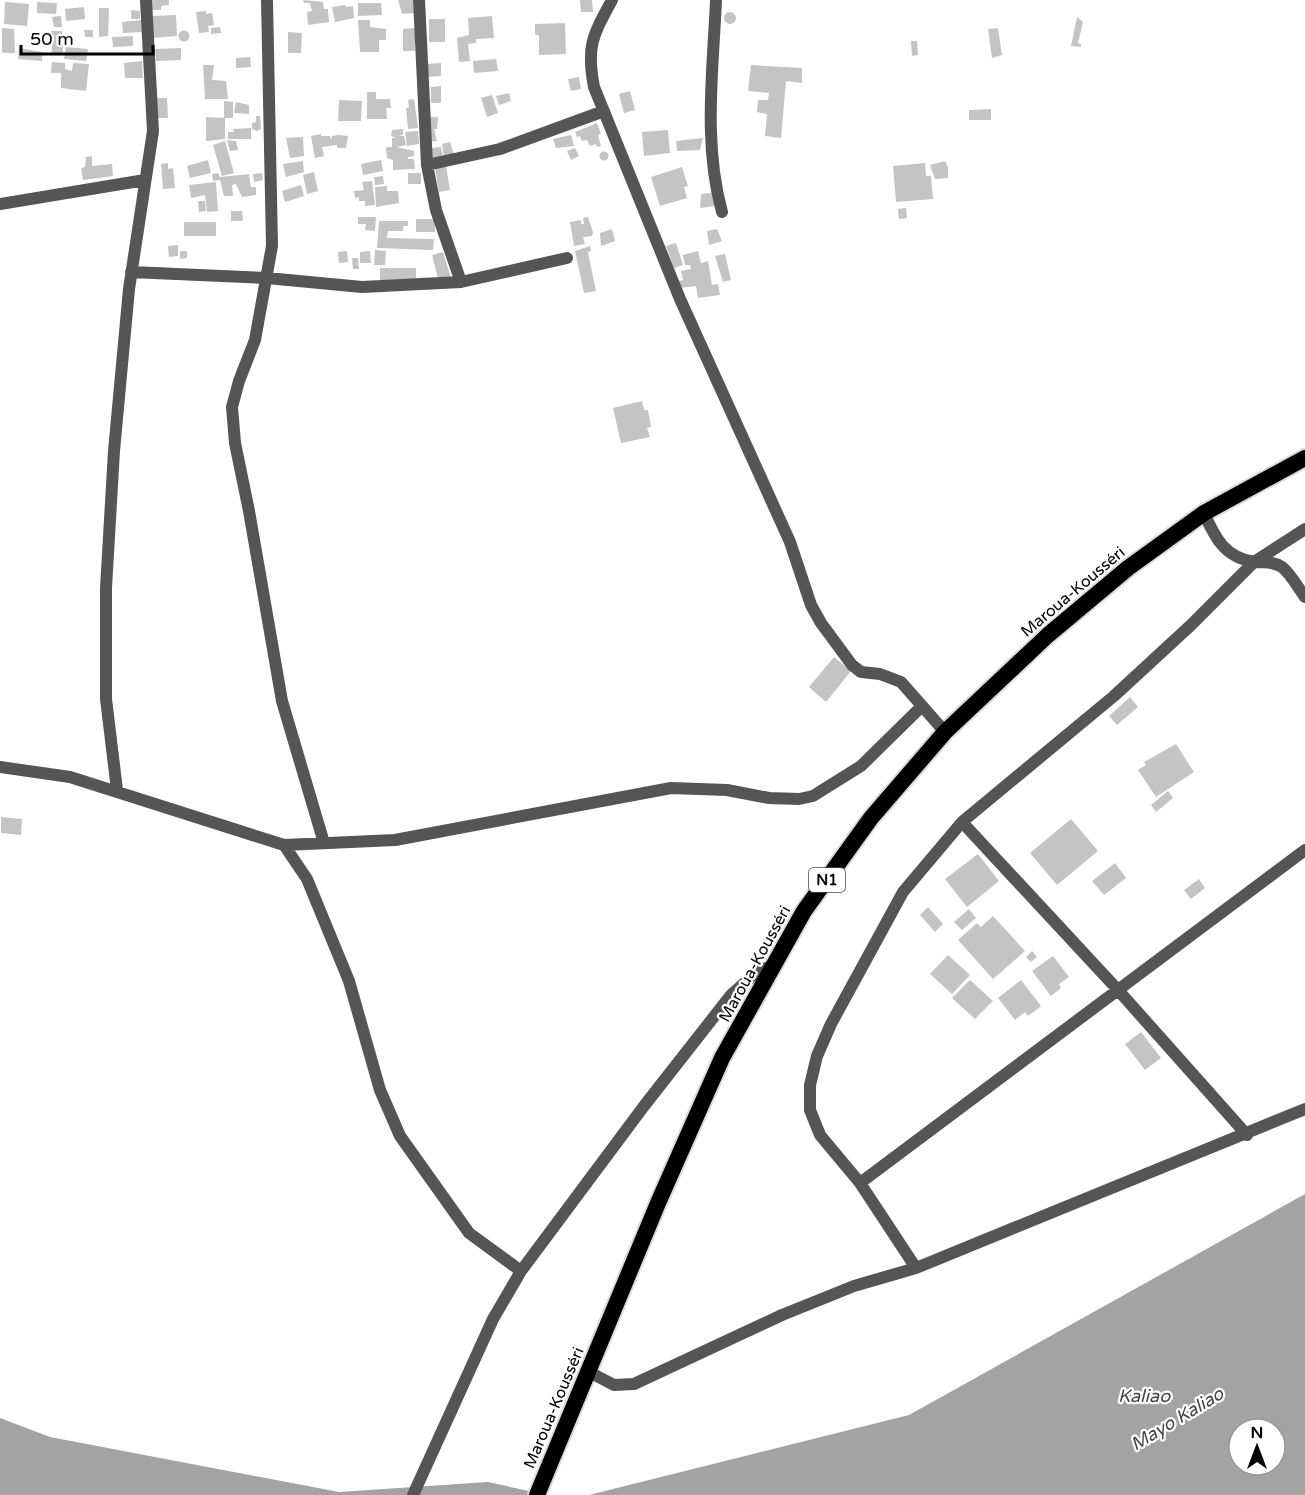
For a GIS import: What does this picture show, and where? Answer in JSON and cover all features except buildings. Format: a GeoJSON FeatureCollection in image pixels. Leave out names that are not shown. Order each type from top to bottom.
{"type":"FeatureCollection","features":[{"type":"Feature","properties":{"kind":"highway","name":"Maroua-Kousséri"},"geometry":{"type":"LineString","coordinates":[[537,1495],[722,1058],[804,911],[871,818],[945,732],[1057,627],[1128,568],[1204,513],[1305,458]]}},
{"type":"Feature","properties":{"kind":"street"},"geometry":{"type":"LineString","coordinates":[[117,790],[106,699],[106,588],[114,451],[131,272],[153,131],[146,0]]}},
{"type":"Feature","properties":{"kind":"street"},"geometry":{"type":"LineString","coordinates":[[267,0],[272,246],[255,340],[239,381],[232,407],[235,443],[282,701],[324,843]]}},
{"type":"Feature","properties":{"kind":"street"},"geometry":{"type":"LineString","coordinates":[[419,0],[427,165],[436,210],[461,282]]}},
{"type":"Feature","properties":{"kind":"street"},"geometry":{"type":"LineString","coordinates":[[612,0],[594,35],[589,60],[594,87],[680,299],[790,542],[811,605],[821,623],[852,665],[861,672],[880,674],[901,682],[945,732]]}},
{"type":"Feature","properties":{"kind":"street"},"geometry":{"type":"LineString","coordinates":[[716,0],[710,148],[713,179],[722,212]]}},
{"type":"Feature","properties":{"kind":"street"},"geometry":{"type":"LineString","coordinates":[[427,165],[500,149],[603,111]]}},
{"type":"Feature","properties":{"kind":"street"},"geometry":{"type":"LineString","coordinates":[[0,204],[145,180]]}},
{"type":"Feature","properties":{"kind":"street"},"geometry":{"type":"LineString","coordinates":[[131,272],[267,278],[362,287],[461,282],[567,258]]}},
{"type":"Feature","properties":{"kind":"street"},"geometry":{"type":"LineString","coordinates":[[1204,513],[1215,538],[1228,553],[1254,562],[1269,562],[1282,567],[1305,597]]}},
{"type":"Feature","properties":{"kind":"street"},"geometry":{"type":"LineString","coordinates":[[916,1268],[860,1183],[820,1135],[810,1110],[810,1085],[817,1056],[831,1024],[903,892],[962,822],[1114,696],[1191,626],[1254,562],[1305,529]]}},
{"type":"Feature","properties":{"kind":"street"},"geometry":{"type":"LineString","coordinates":[[0,768],[70,777],[117,790],[284,845],[395,840],[671,788],[727,790],[769,798],[799,799],[813,796],[861,766],[921,707]]}},
{"type":"Feature","properties":{"kind":"street"},"geometry":{"type":"LineString","coordinates":[[962,822],[1118,990],[1247,1135]]}},
{"type":"Feature","properties":{"kind":"street"},"geometry":{"type":"LineString","coordinates":[[284,845],[307,879],[350,981],[380,1090],[400,1136],[469,1233],[521,1271]]}},
{"type":"Feature","properties":{"kind":"street"},"geometry":{"type":"LineString","coordinates":[[860,1183],[1305,850]]}},
{"type":"Feature","properties":{"kind":"street"},"geometry":{"type":"LineString","coordinates":[[413,1495],[493,1319],[521,1271],[730,994],[758,971],[775,965]]}},
{"type":"Feature","properties":{"kind":"street"},"geometry":{"type":"LineString","coordinates":[[589,1371],[614,1385],[634,1384],[782,1315],[854,1286],[916,1268],[1247,1135],[1305,1109]]}},
{"type":"Feature","properties":{"kind":"water","name":"Kaliao"},"geometry":{"type":"Polygon","coordinates":[[[1305,1194],[1305,1495],[589,1495],[909,1415],[1305,1194]]]}},
{"type":"Feature","properties":{"kind":"water"},"geometry":{"type":"Polygon","coordinates":[[[0,1418],[50,1437],[339,1492],[488,1482],[547,1495],[0,1495],[0,1418]]]}},
{"type":"Feature","properties":{"kind":"water label","name":"Mayo Kaliao"},"geometry":{"type":"Point","coordinates":[1177,1419]}}]}
